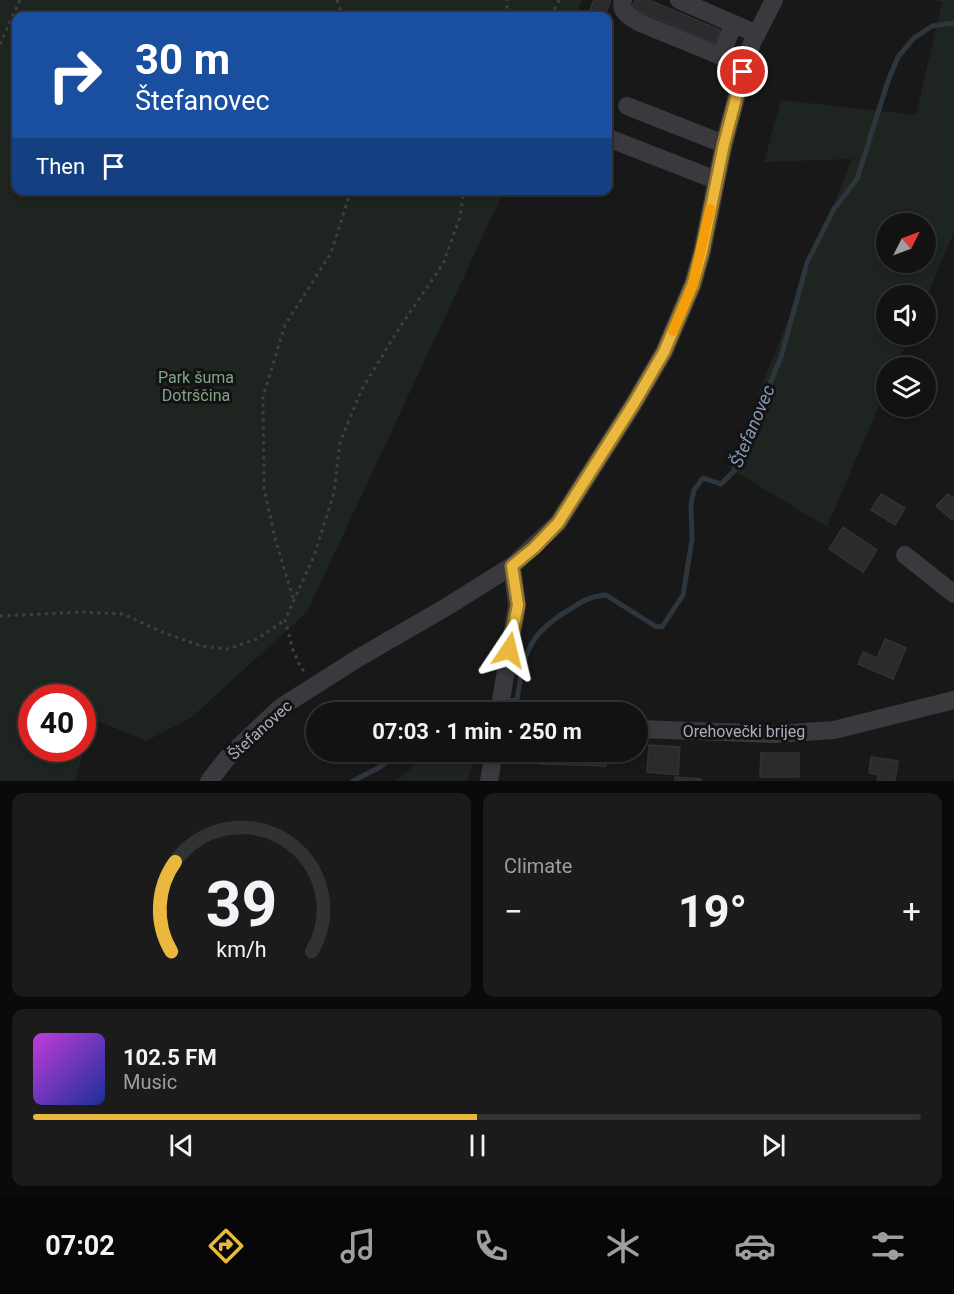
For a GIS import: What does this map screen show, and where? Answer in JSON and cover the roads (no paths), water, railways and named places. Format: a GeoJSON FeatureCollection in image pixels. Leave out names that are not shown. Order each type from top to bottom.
{"type":"FeatureCollection","features":[{"type":"Feature","properties":{"kind":"street"},"geometry":{"type":"LineString","coordinates":[[623,0],[621,4],[626,14],[638,22],[745,66]]}},
{"type":"Feature","properties":{"kind":"street"},"geometry":{"type":"LineString","coordinates":[[679,0],[757,34]]}},
{"type":"Feature","properties":{"kind":"street","name":"Štefanovec"},"geometry":{"type":"LineString","coordinates":[[209,781],[228,757],[281,707],[512,566],[534,548],[558,523],[664,352],[693,284],[702,252],[724,144],[745,66],[757,34],[774,0]]}},
{"type":"Feature","properties":{"kind":"street"},"geometry":{"type":"LineString","coordinates":[[721,56],[733,24]]}},
{"type":"Feature","properties":{"kind":"street"},"geometry":{"type":"LineString","coordinates":[[627,106],[724,144]]}},
{"type":"Feature","properties":{"kind":"street"},"geometry":{"type":"LineString","coordinates":[[612,140],[716,180]]}},
{"type":"Feature","properties":{"kind":"street"},"geometry":{"type":"LineString","coordinates":[[905,555],[954,594]]}},
{"type":"Feature","properties":{"kind":"street"},"geometry":{"type":"LineString","coordinates":[[501,702],[518,605],[512,566]]}},
{"type":"Feature","properties":{"kind":"street","name":"Orehovečki brijeg"},"geometry":{"type":"LineString","coordinates":[[648,729],[776,734],[834,730],[954,700]]}},
{"type":"Feature","properties":{"kind":"street"},"geometry":{"type":"LineString","coordinates":[[489,781],[492,762]]}},
{"type":"Feature","properties":{"kind":"waterway","name":"Štefanovec"},"geometry":{"type":"LineString","coordinates":[[506,701],[517,700],[525,658],[535,638],[554,620],[585,600],[606,595],[655,626],[662,627],[683,595],[692,540],[691,504],[694,490],[703,478],[721,484],[734,471],[781,357],[807,263],[834,209],[857,179],[888,81],[898,57],[914,38],[932,26],[954,23]]}},
{"type":"Feature","properties":{"kind":"waterway","name":"Štefanovec"},"geometry":{"type":"LineString","coordinates":[[353,781],[387,762]]}},
{"type":"Feature","properties":{"kind":"park label","name":"Park šuma Dotrščina"},"geometry":{"type":"Point","coordinates":[196,386]}}]}
